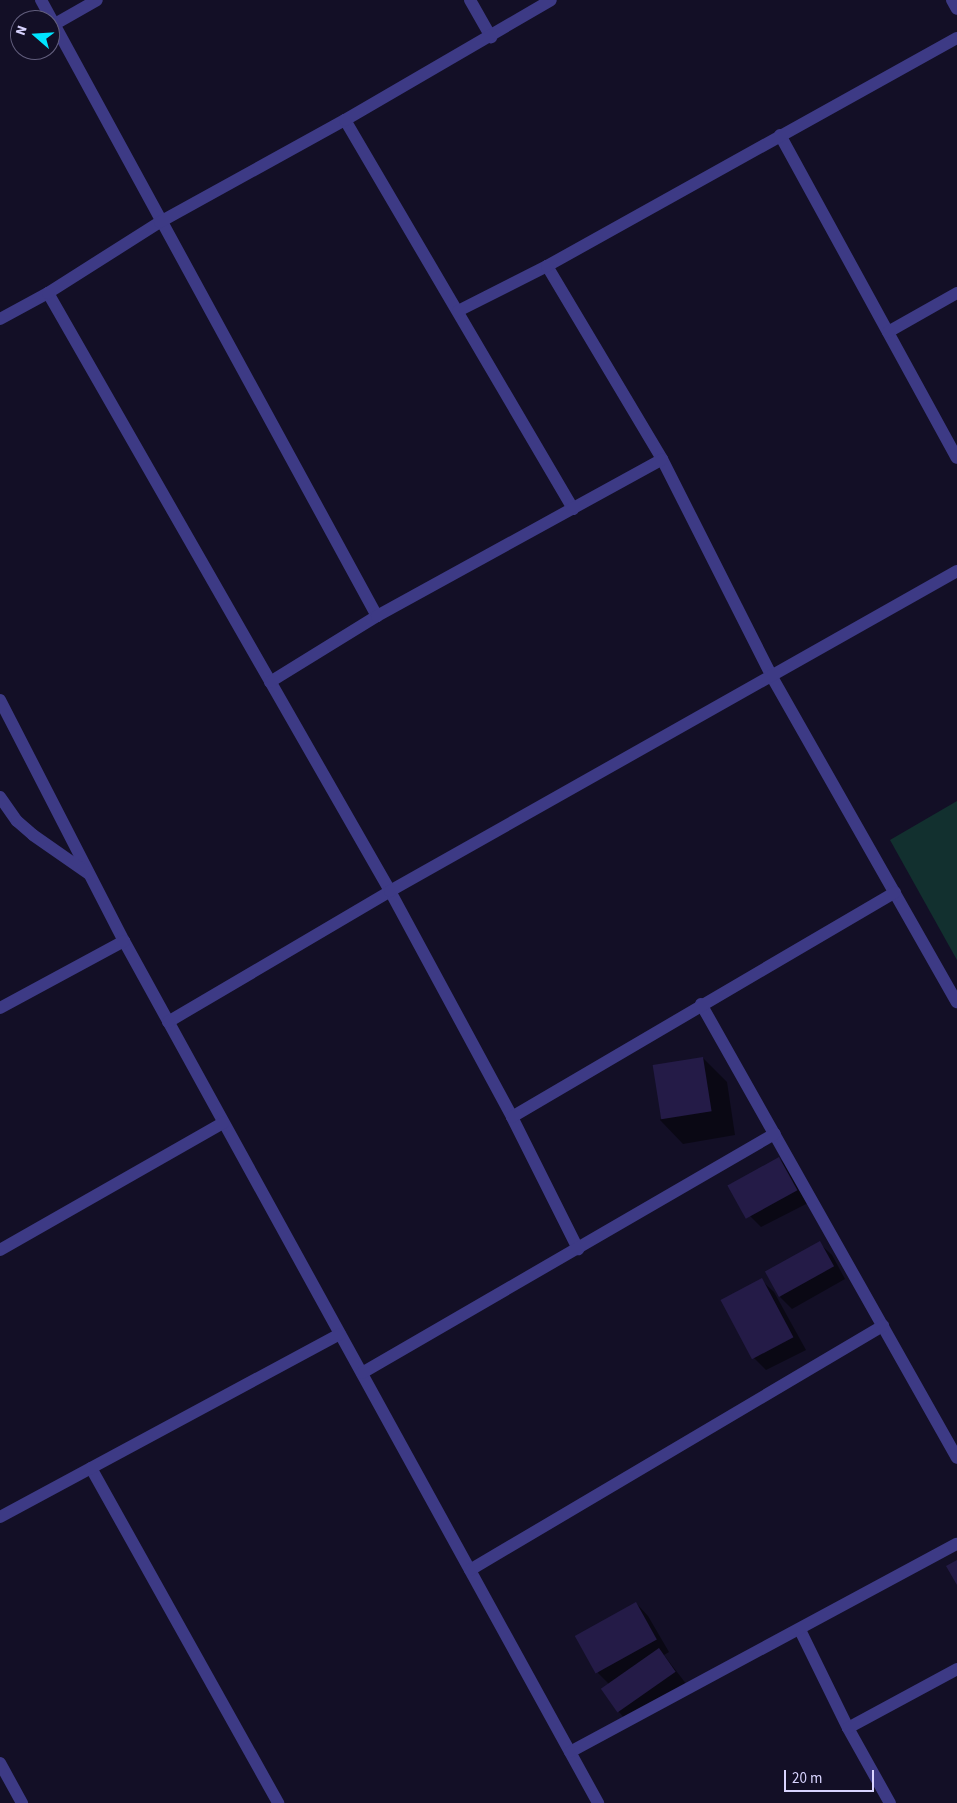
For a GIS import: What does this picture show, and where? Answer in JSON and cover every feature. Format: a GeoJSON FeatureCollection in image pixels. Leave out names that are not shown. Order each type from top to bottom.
{"type":"FeatureCollection","features":[{"type":"Feature","properties":{"kind":"street"},"geometry":{"type":"LineString","coordinates":[[60,21],[97,0]]}},
{"type":"Feature","properties":{"kind":"street"},"geometry":{"type":"LineString","coordinates":[[470,0],[491,37]]}},
{"type":"Feature","properties":{"kind":"street"},"geometry":{"type":"LineString","coordinates":[[0,319],[48,293],[160,222],[345,120],[491,37],[551,0]]}},
{"type":"Feature","properties":{"kind":"street"},"geometry":{"type":"LineString","coordinates":[[952,0],[957,9]]}},
{"type":"Feature","properties":{"kind":"street"},"geometry":{"type":"LineString","coordinates":[[60,33],[160,222],[377,616]]}},
{"type":"Feature","properties":{"kind":"street"},"geometry":{"type":"LineString","coordinates":[[458,312],[547,266],[957,38]]}},
{"type":"Feature","properties":{"kind":"street"},"geometry":{"type":"LineString","coordinates":[[345,120],[573,509]]}},
{"type":"Feature","properties":{"kind":"street"},"geometry":{"type":"LineString","coordinates":[[780,135],[957,458]]}},
{"type":"Feature","properties":{"kind":"street"},"geometry":{"type":"LineString","coordinates":[[547,266],[662,459],[772,677],[957,1002]]}},
{"type":"Feature","properties":{"kind":"street"},"geometry":{"type":"LineString","coordinates":[[48,293],[390,891],[512,1117],[578,1249]]}},
{"type":"Feature","properties":{"kind":"street"},"geometry":{"type":"LineString","coordinates":[[888,332],[957,293]]}},
{"type":"Feature","properties":{"kind":"street"},"geometry":{"type":"LineString","coordinates":[[270,682],[377,616],[662,459]]}},
{"type":"Feature","properties":{"kind":"street"},"geometry":{"type":"LineString","coordinates":[[168,1022],[390,891],[957,571]]}},
{"type":"Feature","properties":{"kind":"street"},"geometry":{"type":"LineString","coordinates":[[0,700],[124,941],[598,1803]]}},
{"type":"Feature","properties":{"kind":"street"},"geometry":{"type":"LineString","coordinates":[[0,797],[17,821],[33,836],[91,875]]}},
{"type":"Feature","properties":{"kind":"street"},"geometry":{"type":"LineString","coordinates":[[512,1117],[894,892]]}},
{"type":"Feature","properties":{"kind":"street"},"geometry":{"type":"LineString","coordinates":[[0,1008],[124,941]]}},
{"type":"Feature","properties":{"kind":"street"},"geometry":{"type":"LineString","coordinates":[[702,1004],[957,1458]]}},
{"type":"Feature","properties":{"kind":"street"},"geometry":{"type":"LineString","coordinates":[[0,1250],[224,1123]]}},
{"type":"Feature","properties":{"kind":"street"},"geometry":{"type":"LineString","coordinates":[[362,1373],[775,1134]]}},
{"type":"Feature","properties":{"kind":"street"},"geometry":{"type":"LineString","coordinates":[[470,1570],[883,1326]]}},
{"type":"Feature","properties":{"kind":"street"},"geometry":{"type":"LineString","coordinates":[[0,1516],[340,1334]]}},
{"type":"Feature","properties":{"kind":"street"},"geometry":{"type":"LineString","coordinates":[[91,1468],[278,1803]]}},
{"type":"Feature","properties":{"kind":"street"},"geometry":{"type":"LineString","coordinates":[[570,1752],[957,1544]]}},
{"type":"Feature","properties":{"kind":"street"},"geometry":{"type":"LineString","coordinates":[[800,1630],[848,1728],[890,1803]]}},
{"type":"Feature","properties":{"kind":"street"},"geometry":{"type":"LineString","coordinates":[[848,1728],[957,1669]]}},
{"type":"Feature","properties":{"kind":"street"},"geometry":{"type":"LineString","coordinates":[[0,1762],[22,1803]]}},
{"type":"Feature","properties":{"kind":"green space"},"geometry":{"type":"Polygon","coordinates":[[[957,801],[957,960],[890,840],[957,801]]]}},
{"type":"Feature","properties":{"kind":"building"},"geometry":{"type":"Polygon","coordinates":[[[703,1057],[712,1111],[661,1119],[653,1065],[703,1057]]]}},
{"type":"Feature","properties":{"kind":"building"},"geometry":{"type":"Polygon","coordinates":[[[779,1157],[797,1190],[746,1219],[727,1186],[779,1157]]]}},
{"type":"Feature","properties":{"kind":"building"},"geometry":{"type":"Polygon","coordinates":[[[820,1241],[834,1266],[779,1297],[765,1272],[820,1241]]]}},
{"type":"Feature","properties":{"kind":"building"},"geometry":{"type":"Polygon","coordinates":[[[762,1278],[793,1337],[752,1359],[721,1300],[762,1278]]]}},
{"type":"Feature","properties":{"kind":"building"},"geometry":{"type":"Polygon","coordinates":[[[957,1560],[957,1585],[946,1566],[957,1560]]]}},
{"type":"Feature","properties":{"kind":"building"},"geometry":{"type":"Polygon","coordinates":[[[636,1602],[657,1640],[596,1674],[575,1636],[636,1602]]]}},
{"type":"Feature","properties":{"kind":"building"},"geometry":{"type":"Polygon","coordinates":[[[659,1648],[676,1672],[617,1712],[601,1689],[659,1648]]]}}]}
